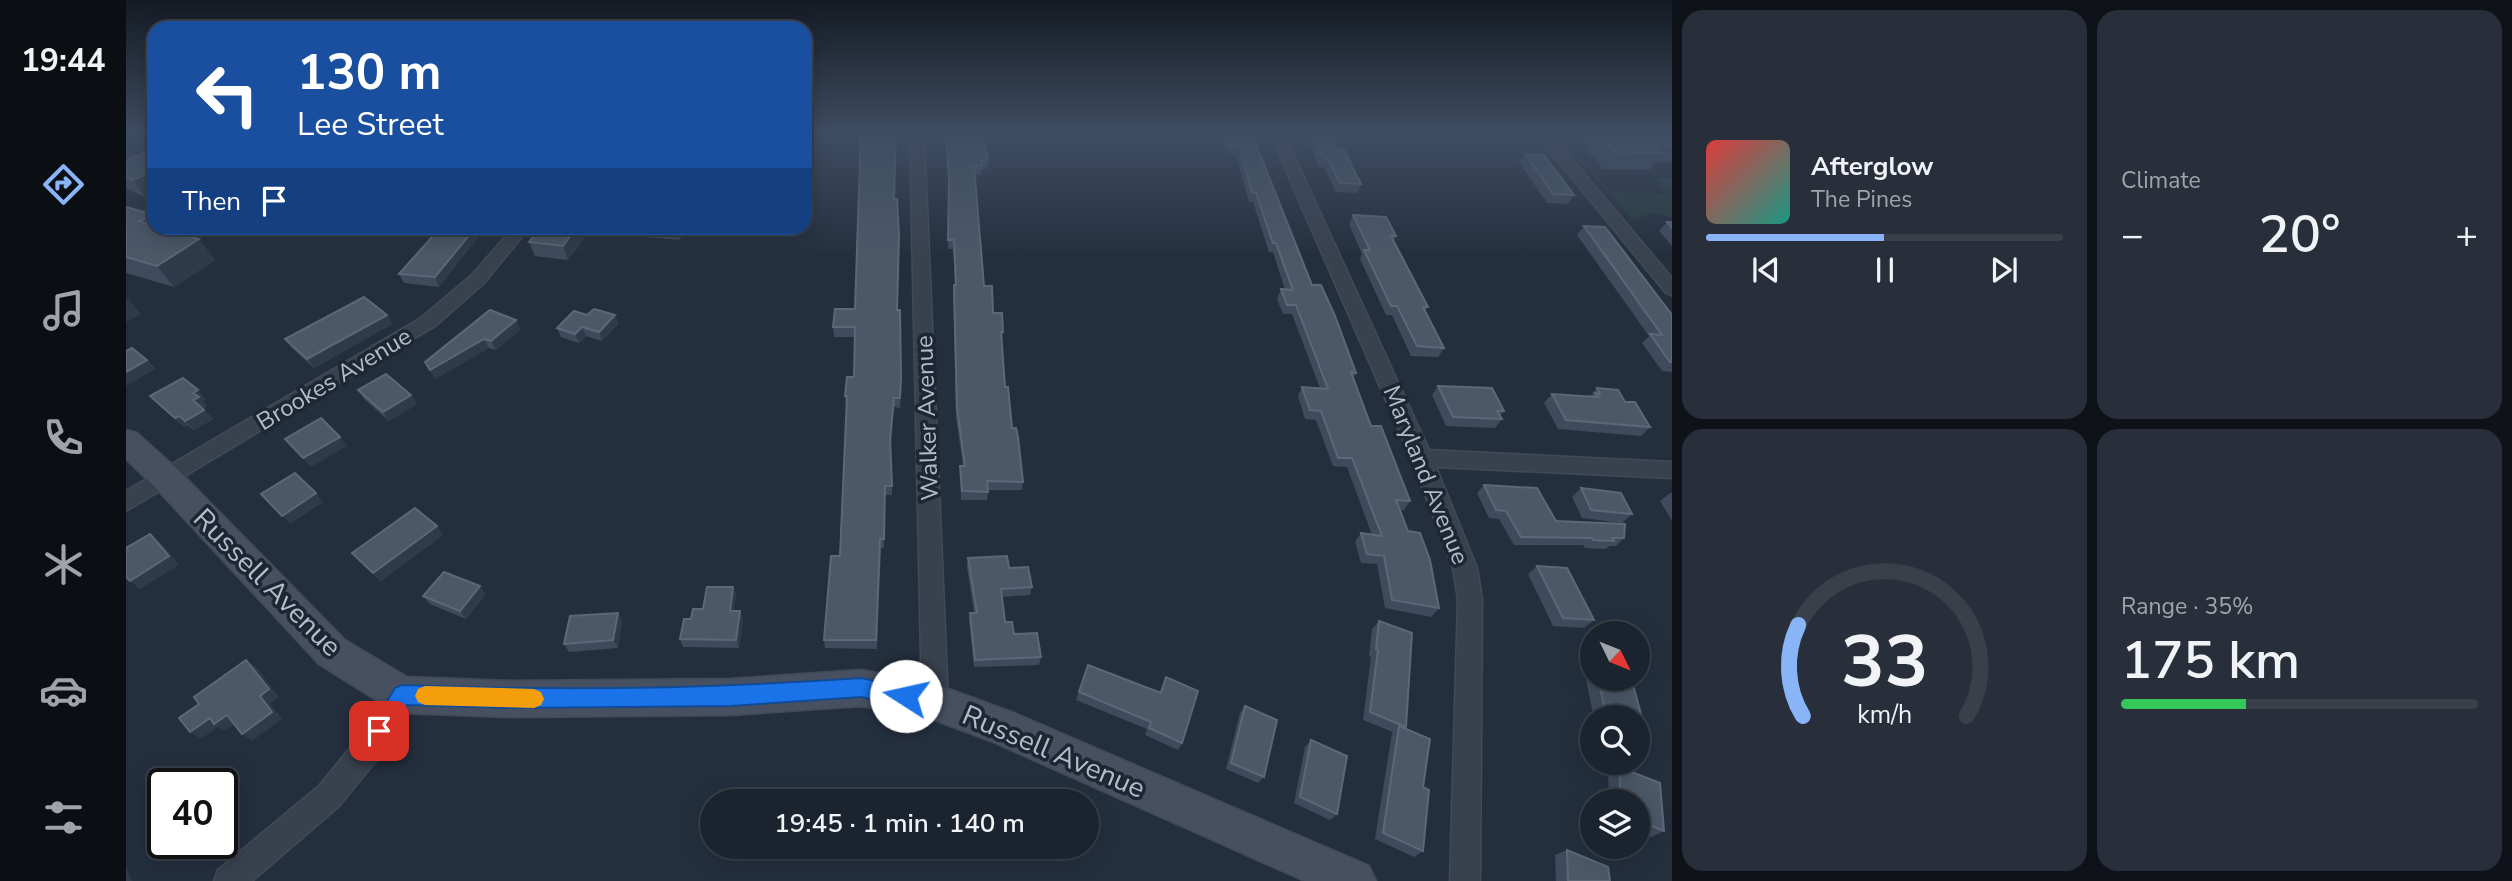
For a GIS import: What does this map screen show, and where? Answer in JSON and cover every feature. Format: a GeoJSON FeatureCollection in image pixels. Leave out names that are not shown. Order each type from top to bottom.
{"type":"FeatureCollection","features":[{"type":"Feature","properties":{"kind":"street","name":"Walker Avenue"},"geometry":{"type":"LineString","coordinates":[[919,175],[935,702]]}},
{"type":"Feature","properties":{"kind":"street","name":"Maryland Avenue"},"geometry":{"type":"LineString","coordinates":[[1295,175],[1422,458],[1465,568],[1470,599],[1465,881]]}},
{"type":"Feature","properties":{"kind":"street"},"geometry":{"type":"LineString","coordinates":[[1578,175],[1671,285]]}},
{"type":"Feature","properties":{"kind":"street","name":"Brookes Avenue"},"geometry":{"type":"LineString","coordinates":[[126,502],[428,322],[478,279],[515,235]]}},
{"type":"Feature","properties":{"kind":"street","name":"Russell Avenue"},"geometry":{"type":"LineString","coordinates":[[126,441],[167,479],[332,652],[402,695],[512,699],[730,697],[861,688],[935,702],[1000,726],[1354,881]]}},
{"type":"Feature","properties":{"kind":"street"},"geometry":{"type":"LineString","coordinates":[[1422,458],[1672,470]]}},
{"type":"Feature","properties":{"kind":"street"},"geometry":{"type":"LineString","coordinates":[[229,881],[329,796],[369,747],[402,695]]}},
{"type":"Feature","properties":{"kind":"green space"},"geometry":{"type":"Polygon","coordinates":[[[1593,175],[1610,192],[1668,194],[1656,179],[1672,178],[1672,217],[1653,213],[1633,220],[1593,175]]]}},
{"type":"Feature","properties":{"kind":"building"},"geometry":{"type":"Polygon","coordinates":[[[126,175],[144,175],[133,180],[126,175]]]}},
{"type":"Feature","properties":{"kind":"building"},"geometry":{"type":"Polygon","coordinates":[[[859,175],[895,175],[894,199],[897,199],[899,235],[897,310],[900,310],[901,378],[900,398],[894,398],[890,439],[892,486],[885,486],[876,640],[824,640],[831,556],[840,556],[847,377],[854,377],[855,327],[833,327],[835,309],[855,309],[859,175]]]}},
{"type":"Feature","properties":{"kind":"building"},"geometry":{"type":"Polygon","coordinates":[[[949,175],[975,175],[984,286],[992,286],[993,313],[1002,313],[1005,387],[1008,387],[1012,428],[1016,428],[1018,437],[1023,482],[987,481],[988,492],[962,491],[960,466],[965,466],[957,408],[956,285],[954,240],[948,240],[949,175]]]}},
{"type":"Feature","properties":{"kind":"building"},"geometry":{"type":"Polygon","coordinates":[[[1247,175],[1268,175],[1312,285],[1321,285],[1335,316],[1356,373],[1351,372],[1371,426],[1381,426],[1410,501],[1396,500],[1408,531],[1420,533],[1430,560],[1439,608],[1392,600],[1384,556],[1367,554],[1361,533],[1382,536],[1352,458],[1338,458],[1321,411],[1310,410],[1302,387],[1328,389],[1296,305],[1287,305],[1281,289],[1293,290],[1256,193],[1252,193],[1247,175]]]}},
{"type":"Feature","properties":{"kind":"building"},"geometry":{"type":"Polygon","coordinates":[[[1336,175],[1357,175],[1361,184],[1340,183],[1336,175]]]}},
{"type":"Feature","properties":{"kind":"building"},"geometry":{"type":"Polygon","coordinates":[[[1540,175],[1559,175],[1574,195],[1553,194],[1540,175]]]}},
{"type":"Feature","properties":{"kind":"building"},"geometry":{"type":"Polygon","coordinates":[[[126,207],[147,213],[147,218],[139,221],[147,224],[147,235],[185,235],[199,239],[157,266],[126,257],[126,207]]]}},
{"type":"Feature","properties":{"kind":"building"},"geometry":{"type":"Polygon","coordinates":[[[1353,215],[1386,217],[1396,236],[1391,236],[1428,307],[1423,307],[1444,348],[1417,346],[1397,306],[1391,306],[1364,250],[1370,250],[1353,215]]]}},
{"type":"Feature","properties":{"kind":"building"},"geometry":{"type":"Polygon","coordinates":[[[1584,226],[1605,227],[1672,315],[1672,362],[1650,334],[1662,335],[1584,226]]]}},
{"type":"Feature","properties":{"kind":"building"},"geometry":{"type":"Polygon","coordinates":[[[434,235],[469,235],[435,277],[399,274],[434,235]]]}},
{"type":"Feature","properties":{"kind":"building"},"geometry":{"type":"Polygon","coordinates":[[[534,235],[571,235],[563,246],[529,242],[534,235]]]}},
{"type":"Feature","properties":{"kind":"building"},"geometry":{"type":"Polygon","coordinates":[[[364,297],[387,315],[307,359],[285,339],[364,297]]]}},
{"type":"Feature","properties":{"kind":"building"},"geometry":{"type":"Polygon","coordinates":[[[594,309],[615,315],[599,332],[582,327],[575,334],[557,328],[574,311],[587,315],[594,309]]]}},
{"type":"Feature","properties":{"kind":"building"},"geometry":{"type":"Polygon","coordinates":[[[490,310],[516,320],[491,341],[484,339],[430,370],[425,362],[490,310]]]}},
{"type":"Feature","properties":{"kind":"building"},"geometry":{"type":"Polygon","coordinates":[[[132,348],[147,360],[126,372],[126,351],[132,348]]]}},
{"type":"Feature","properties":{"kind":"building"},"geometry":{"type":"Polygon","coordinates":[[[386,374],[411,395],[383,412],[358,390],[386,374]]]}},
{"type":"Feature","properties":{"kind":"building"},"geometry":{"type":"Polygon","coordinates":[[[183,378],[198,390],[193,393],[199,397],[193,400],[204,410],[185,421],[179,416],[175,418],[150,396],[183,378]]]}},
{"type":"Feature","properties":{"kind":"building"},"geometry":{"type":"Polygon","coordinates":[[[1438,386],[1492,388],[1504,411],[1497,411],[1502,419],[1453,417],[1438,386]]]}},
{"type":"Feature","properties":{"kind":"building"},"geometry":{"type":"Polygon","coordinates":[[[1597,388],[1618,390],[1625,402],[1635,402],[1650,427],[1566,420],[1552,394],[1598,397],[1595,393],[1600,394],[1597,388]]]}},
{"type":"Feature","properties":{"kind":"building"},"geometry":{"type":"Polygon","coordinates":[[[321,418],[340,437],[303,458],[285,439],[321,418]]]}},
{"type":"Feature","properties":{"kind":"building"},"geometry":{"type":"Polygon","coordinates":[[[295,473],[316,493],[282,516],[261,494],[295,473]]]}},
{"type":"Feature","properties":{"kind":"building"},"geometry":{"type":"Polygon","coordinates":[[[1484,485],[1537,488],[1556,521],[1625,524],[1624,538],[1612,538],[1614,541],[1521,537],[1506,511],[1496,510],[1484,485]]]}},
{"type":"Feature","properties":{"kind":"building"},"geometry":{"type":"Polygon","coordinates":[[[1581,488],[1621,493],[1632,514],[1591,510],[1581,488]]]}},
{"type":"Feature","properties":{"kind":"building"},"geometry":{"type":"Polygon","coordinates":[[[415,508],[437,526],[373,573],[352,553],[415,508]]]}},
{"type":"Feature","properties":{"kind":"building"},"geometry":{"type":"Polygon","coordinates":[[[150,534],[169,556],[130,581],[126,577],[126,548],[150,534]]]}},
{"type":"Feature","properties":{"kind":"building"},"geometry":{"type":"Polygon","coordinates":[[[1007,556],[1009,568],[1028,567],[1032,587],[1001,589],[1005,622],[1012,622],[1014,634],[1037,633],[1041,657],[975,660],[970,613],[977,613],[968,558],[1007,556]]]}},
{"type":"Feature","properties":{"kind":"building"},"geometry":{"type":"Polygon","coordinates":[[[1537,566],[1567,568],[1594,620],[1563,618],[1537,566]]]}},
{"type":"Feature","properties":{"kind":"building"},"geometry":{"type":"Polygon","coordinates":[[[444,572],[480,586],[460,611],[423,596],[444,572]]]}},
{"type":"Feature","properties":{"kind":"building"},"geometry":{"type":"Polygon","coordinates":[[[707,587],[733,587],[730,611],[740,611],[736,640],[680,639],[684,619],[691,619],[693,609],[703,609],[707,587]]]}},
{"type":"Feature","properties":{"kind":"building"},"geometry":{"type":"Polygon","coordinates":[[[618,613],[613,640],[564,644],[570,616],[618,613]]]}},
{"type":"Feature","properties":{"kind":"building"},"geometry":{"type":"Polygon","coordinates":[[[1379,621],[1412,633],[1406,727],[1370,712],[1379,621]]]}},
{"type":"Feature","properties":{"kind":"building"},"geometry":{"type":"Polygon","coordinates":[[[246,660],[269,689],[260,696],[272,712],[242,734],[227,715],[214,724],[210,718],[190,732],[179,718],[199,704],[194,697],[246,660]]]}},
{"type":"Feature","properties":{"kind":"building"},"geometry":{"type":"Polygon","coordinates":[[[1088,665],[1161,693],[1166,677],[1198,691],[1182,743],[1149,728],[1151,722],[1079,692],[1088,665]]]}},
{"type":"Feature","properties":{"kind":"building"},"geometry":{"type":"Polygon","coordinates":[[[1601,691],[1635,691],[1639,705],[1604,705],[1601,691]]]}},
{"type":"Feature","properties":{"kind":"building"},"geometry":{"type":"Polygon","coordinates":[[[1245,706],[1277,720],[1264,777],[1231,763],[1245,706]]]}},
{"type":"Feature","properties":{"kind":"building"},"geometry":{"type":"Polygon","coordinates":[[[1399,726],[1430,739],[1423,787],[1429,790],[1423,851],[1383,833],[1399,726]]]}},
{"type":"Feature","properties":{"kind":"building"},"geometry":{"type":"Polygon","coordinates":[[[1311,740],[1347,756],[1337,814],[1300,797],[1311,740]]]}},
{"type":"Feature","properties":{"kind":"building"},"geometry":{"type":"Polygon","coordinates":[[[1619,775],[1640,775],[1660,783],[1664,831],[1650,826],[1650,789],[1620,789],[1619,775]]]}},
{"type":"Feature","properties":{"kind":"building"},"geometry":{"type":"Polygon","coordinates":[[[1567,850],[1580,855],[1580,859],[1589,859],[1608,867],[1610,881],[1568,881],[1567,850]]]}},
{"type":"Feature","properties":{"kind":"slow traffic"},"geometry":{"type":"LineString","coordinates":[[425,696],[534,699]]}},
{"type":"Feature","properties":{"kind":"route"},"geometry":{"type":"LineString","coordinates":[[379,731],[402,695],[512,699],[730,697],[861,688],[906,696]]}}]}
